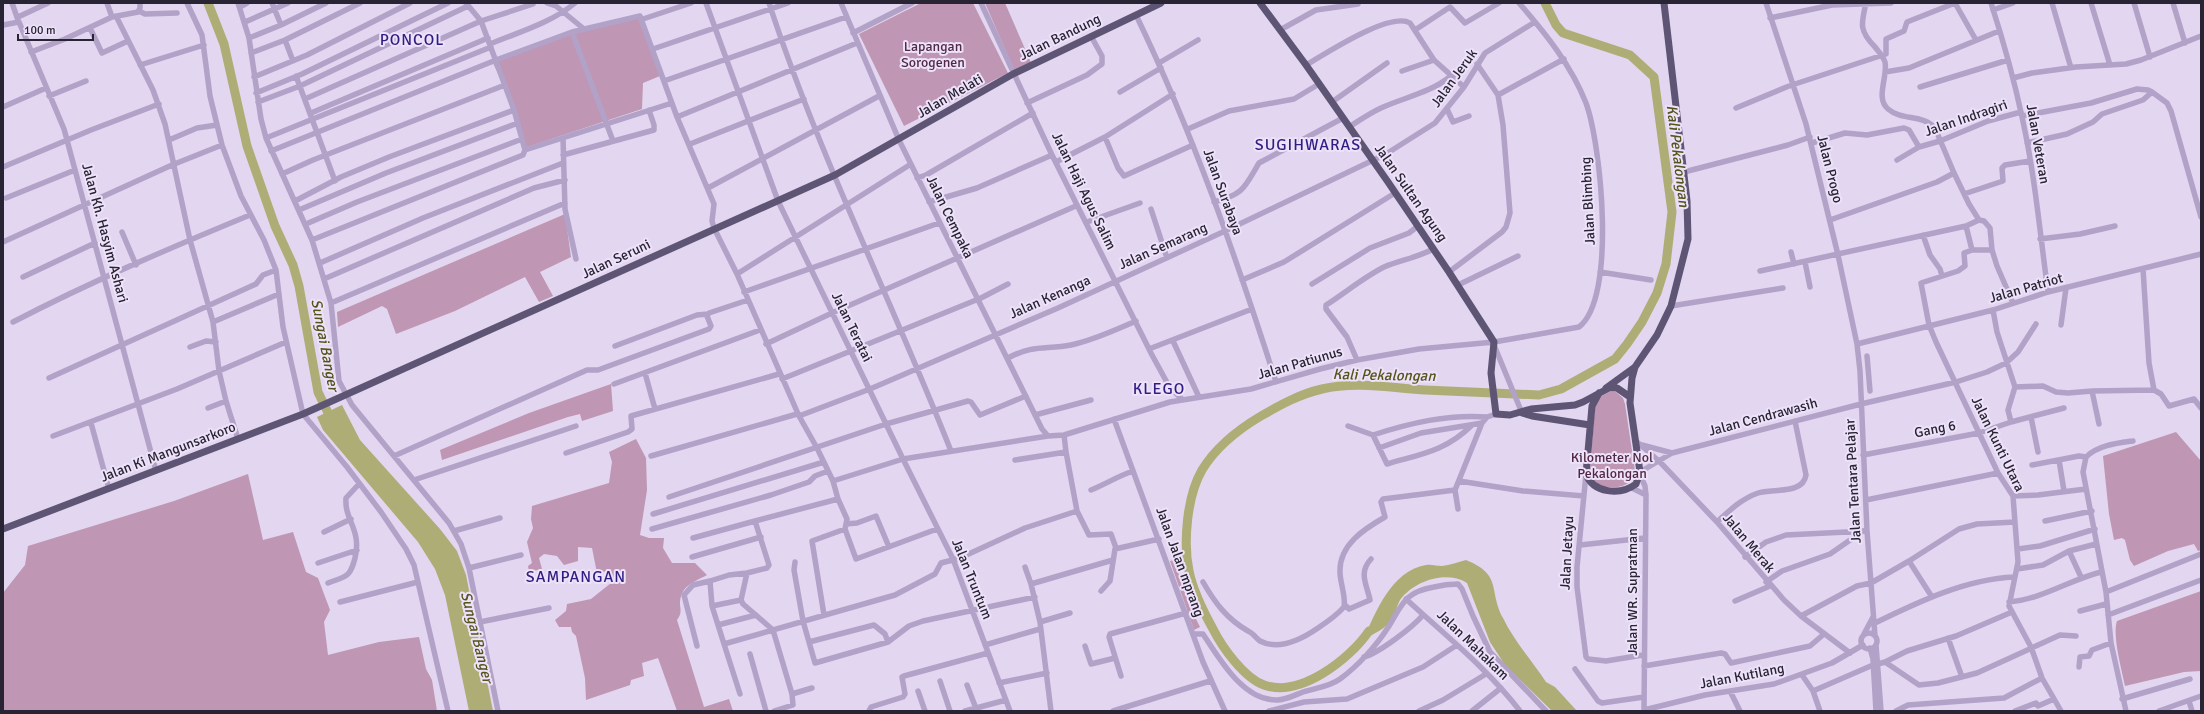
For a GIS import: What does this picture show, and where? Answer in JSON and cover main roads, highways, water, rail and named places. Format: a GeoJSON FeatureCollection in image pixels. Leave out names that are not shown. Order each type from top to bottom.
{"type":"FeatureCollection","features":[{"type":"Feature","properties":{"kind":"main road","name":"Jalan Bandung"},"geometry":{"type":"LineString","coordinates":[[1013,74],[1161,3]]}},
{"type":"Feature","properties":{"kind":"main road","name":"Jalan Sultan Agung"},"geometry":{"type":"LineString","coordinates":[[1260,3],[1350,127],[1434,249],[1494,342],[1491,373],[1496,410],[1522,413]]}},
{"type":"Feature","properties":{"kind":"main road"},"geometry":{"type":"LineString","coordinates":[[1601,391],[1617,388],[1630,397],[1635,367],[1657,334],[1671,306],[1688,239],[1684,172],[1664,3]]}},
{"type":"Feature","properties":{"kind":"main road","name":"Jalan Melati"},"geometry":{"type":"LineString","coordinates":[[899,140],[1013,74]]}},
{"type":"Feature","properties":{"kind":"main road","name":"Jalan Seruni"},"geometry":{"type":"LineString","coordinates":[[344,396],[714,228],[835,176],[899,140]]}},
{"type":"Feature","properties":{"kind":"main road"},"geometry":{"type":"LineString","coordinates":[[1522,413],[1530,409],[1575,405],[1584,402],[1635,367]]}},
{"type":"Feature","properties":{"kind":"main road","name":"Jalan Jetayu"},"geometry":{"type":"LineString","coordinates":[[1601,391],[1592,406],[1586,474],[1596,488],[1615,490],[1630,487],[1636,484],[1640,473],[1638,443],[1630,397]]}},
{"type":"Feature","properties":{"kind":"main road","name":"Jalan Ki Mangunsarkoro"},"geometry":{"type":"LineString","coordinates":[[3,529],[156,471],[344,396]]}},
{"type":"Feature","properties":{"kind":"main road"},"geometry":{"type":"LineString","coordinates":[[1522,413],[1532,416],[1590,425]]}},
{"type":"Feature","properties":{"kind":"water"},"geometry":{"type":"Polygon","coordinates":[[[342,405],[360,440],[440,529],[457,551],[466,575],[493,711],[469,711],[445,595],[435,569],[418,542],[323,430],[317,417],[342,405]]]}},
{"type":"Feature","properties":{"kind":"water"},"geometry":{"type":"Polygon","coordinates":[[[1466,560],[1485,571],[1493,584],[1499,608],[1512,635],[1546,682],[1555,687],[1577,711],[1552,711],[1505,665],[1490,642],[1467,583],[1459,579],[1440,578],[1422,583],[1413,588],[1400,600],[1393,618],[1389,623],[1363,640],[1373,617],[1386,594],[1403,575],[1426,565],[1442,566],[1466,560]]]}},
{"type":"Feature","properties":{"kind":"waterway","name":"Sungai Banger"},"geometry":{"type":"LineString","coordinates":[[208,3],[224,44],[247,146],[275,226],[293,265],[299,286],[318,392],[332,421]]}},
{"type":"Feature","properties":{"kind":"waterway","name":"Kali Pekalongan"},"geometry":{"type":"LineString","coordinates":[[1369,631],[1361,642],[1337,664],[1308,681],[1293,686],[1278,688],[1264,685],[1249,676],[1234,661],[1217,636],[1193,586],[1189,571],[1186,547],[1188,519],[1193,493],[1202,470],[1228,439],[1261,416],[1306,394],[1322,389],[1360,385],[1425,390],[1539,395],[1561,389],[1615,359],[1627,344],[1642,322],[1657,293],[1666,264],[1672,212],[1654,77],[1630,55],[1563,33],[1556,25],[1545,3]]}},
{"type":"Feature","properties":{"kind":"district","name":"PONCOL"},"geometry":{"type":"Point","coordinates":[412,40]}},
{"type":"Feature","properties":{"kind":"district","name":"SUGIHWARAS"},"geometry":{"type":"Point","coordinates":[1308,145]}},
{"type":"Feature","properties":{"kind":"district","name":"KLEGO"},"geometry":{"type":"Point","coordinates":[1159,389]}},
{"type":"Feature","properties":{"kind":"district","name":"SAMPANGAN"},"geometry":{"type":"Point","coordinates":[576,577]}},
{"type":"Feature","properties":{"kind":"park label","name":"Lapangan Sorogenen"},"geometry":{"type":"Point","coordinates":[933,54]}},
{"type":"Feature","properties":{"kind":"park label","name":"Kilometer Nol Pekalongan"},"geometry":{"type":"Point","coordinates":[1612,466]}}]}
